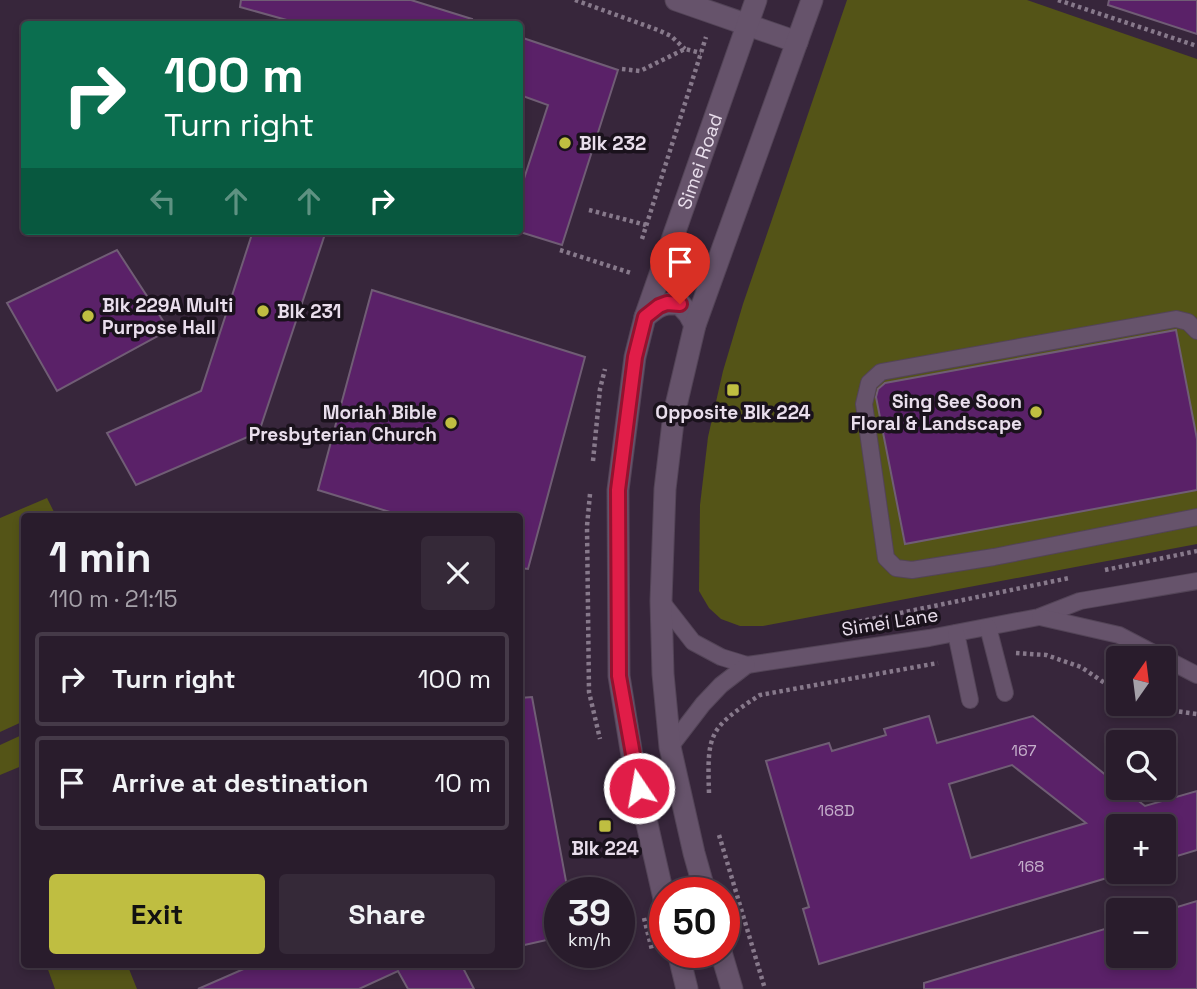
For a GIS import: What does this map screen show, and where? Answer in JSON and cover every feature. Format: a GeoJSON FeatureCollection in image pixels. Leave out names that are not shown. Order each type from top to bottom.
{"type":"FeatureCollection","features":[{"type":"Feature","properties":{"kind":"main road"},"geometry":{"type":"LineString","coordinates":[[676,0],[797,42]]}},
{"type":"Feature","properties":{"kind":"main road","name":"Simei Road"},"geometry":{"type":"LineString","coordinates":[[659,877],[633,762],[619,676],[618,490],[635,357],[645,317],[756,0]]}},
{"type":"Feature","properties":{"kind":"main road"},"geometry":{"type":"LineString","coordinates":[[701,877],[670,747],[663,674],[661,601],[665,489],[674,414],[695,325],[812,0]]}},
{"type":"Feature","properties":{"kind":"main road"},"geometry":{"type":"LineString","coordinates":[[645,317],[667,303],[680,304],[695,325]]}},
{"type":"Feature","properties":{"kind":"main road"},"geometry":{"type":"LineString","coordinates":[[682,968],[687,989]]}},
{"type":"Feature","properties":{"kind":"main road"},"geometry":{"type":"LineString","coordinates":[[726,968],[732,989]]}},
{"type":"Feature","properties":{"kind":"lane"},"geometry":{"type":"LineString","coordinates":[[1197,331],[1188,322],[1176,319],[881,372],[869,383],[864,404],[886,558],[896,568],[912,570],[994,557],[1197,517]]}},
{"type":"Feature","properties":{"kind":"lane","name":"Simei Lane"},"geometry":{"type":"LineString","coordinates":[[661,601],[693,642],[722,657],[747,665],[956,633],[1039,617],[1080,601],[1197,581]]}},
{"type":"Feature","properties":{"kind":"lane","name":"Simei Lane"},"geometry":{"type":"LineString","coordinates":[[1039,617],[1119,635],[1140,646]]}},
{"type":"Feature","properties":{"kind":"lane"},"geometry":{"type":"LineString","coordinates":[[988,627],[1005,693]]}},
{"type":"Feature","properties":{"kind":"lane"},"geometry":{"type":"LineString","coordinates":[[956,633],[970,700]]}},
{"type":"Feature","properties":{"kind":"lane","name":"Simei Lane"},"geometry":{"type":"LineString","coordinates":[[1176,664],[1197,675]]}},
{"type":"Feature","properties":{"kind":"lane","name":"Simei Lane"},"geometry":{"type":"LineString","coordinates":[[670,747],[703,704],[721,685],[747,665]]}},
{"type":"Feature","properties":{"kind":"path"},"geometry":{"type":"LineString","coordinates":[[575,0],[658,30],[671,36],[685,49],[701,52]]}},
{"type":"Feature","properties":{"kind":"path"},"geometry":{"type":"LineString","coordinates":[[1058,0],[1197,46]]}},
{"type":"Feature","properties":{"kind":"path"},"geometry":{"type":"LineString","coordinates":[[622,69],[640,71],[685,49]]}},
{"type":"Feature","properties":{"kind":"path"},"geometry":{"type":"LineString","coordinates":[[589,211],[646,225]]}},
{"type":"Feature","properties":{"kind":"path"},"geometry":{"type":"LineString","coordinates":[[560,250],[631,273]]}},
{"type":"Feature","properties":{"kind":"path"},"geometry":{"type":"LineString","coordinates":[[1102,571],[1197,551]]}},
{"type":"Feature","properties":{"kind":"path"},"geometry":{"type":"LineString","coordinates":[[846,625],[1075,577]]}},
{"type":"Feature","properties":{"kind":"path"},"geometry":{"type":"LineString","coordinates":[[995,652],[1046,655],[1081,667],[1106,684]]}},
{"type":"Feature","properties":{"kind":"path"},"geometry":{"type":"LineString","coordinates":[[709,802],[708,757],[711,738],[721,723],[760,695],[961,659]]}},
{"type":"Feature","properties":{"kind":"path"},"geometry":{"type":"LineString","coordinates":[[1176,711],[1197,714]]}},
{"type":"Feature","properties":{"kind":"path"},"geometry":{"type":"LineString","coordinates":[[717,829],[765,989]]}},
{"type":"Feature","properties":{"kind":"shaded area"},"geometry":{"type":"Polygon","coordinates":[[[847,0],[1027,0],[1197,59],[1197,544],[763,626],[740,626],[721,619],[709,608],[699,591],[700,505],[708,437],[723,371],[743,304],[847,0]]]}},
{"type":"Feature","properties":{"kind":"shaded area"},"geometry":{"type":"Polygon","coordinates":[[[47,498],[54,513],[21,513],[21,722],[0,732],[0,518],[47,498]]]}},
{"type":"Feature","properties":{"kind":"shaded area"},"geometry":{"type":"Polygon","coordinates":[[[21,735],[21,766],[0,775],[0,745],[21,735]]]}},
{"type":"Feature","properties":{"kind":"shaded area"},"geometry":{"type":"Polygon","coordinates":[[[47,968],[129,968],[137,989],[55,989],[47,968]]]}},
{"type":"Feature","properties":{"kind":"building"},"geometry":{"type":"Polygon","coordinates":[[[241,0],[411,0],[472,19],[290,21],[240,7],[241,0]]]}},
{"type":"Feature","properties":{"kind":"building"},"geometry":{"type":"Polygon","coordinates":[[[1109,0],[1197,0],[1197,34],[1108,5],[1109,0]]]}},
{"type":"Feature","properties":{"kind":"building","name":"Blk 232"},"geometry":{"type":"Polygon","coordinates":[[[523,38],[618,70],[562,245],[523,233],[523,182],[548,105],[523,96],[523,38]]]}},
{"type":"Feature","properties":{"kind":"building","name":"Blk 231"},"geometry":{"type":"Polygon","coordinates":[[[252,235],[325,235],[259,432],[136,485],[107,433],[201,391],[252,235]]]}},
{"type":"Feature","properties":{"kind":"building","name":"Blk 229A Multi Purpose Hall"},"geometry":{"type":"Polygon","coordinates":[[[117,250],[169,330],[57,391],[7,303],[117,250]]]}},
{"type":"Feature","properties":{"kind":"building","name":"Moriah Bible Presbyterian Church"},"geometry":{"type":"Polygon","coordinates":[[[372,290],[585,357],[528,569],[523,568],[523,513],[393,513],[318,490],[372,290]]]}},
{"type":"Feature","properties":{"kind":"building","name":"Sing See Soon Floral & Landscape"},"geometry":{"type":"Polygon","coordinates":[[[1176,330],[1197,439],[1197,490],[905,544],[876,397],[878,389],[885,383],[1176,330]]]}},
{"type":"Feature","properties":{"kind":"building"},"geometry":{"type":"Polygon","coordinates":[[[532,697],[565,877],[544,877],[544,941],[523,945],[523,698],[532,697]]]}},
{"type":"Feature","properties":{"kind":"building"},"geometry":{"type":"Polygon","coordinates":[[[929,716],[937,743],[1033,716],[1106,775],[1106,800],[1137,800],[1145,806],[1176,800],[1176,797],[1197,791],[1197,850],[1176,856],[1176,814],[1106,814],[1106,878],[819,964],[803,909],[809,907],[766,761],[829,743],[832,751],[886,735],[884,729],[929,716]],[[1012,765],[949,784],[971,858],[1086,823],[1012,765]]]}},
{"type":"Feature","properties":{"kind":"building"},"geometry":{"type":"Polygon","coordinates":[[[1197,901],[1197,989],[924,989],[924,983],[1106,929],[1106,968],[1176,968],[1176,907],[1197,901]]]}},
{"type":"Feature","properties":{"kind":"building"},"geometry":{"type":"Polygon","coordinates":[[[246,968],[463,968],[474,989],[408,989],[398,971],[359,989],[198,989],[246,968]]]}},
{"type":"Feature","properties":{"kind":"place","name":"Blk 232"},"geometry":{"type":"Point","coordinates":[565,143]}},
{"type":"Feature","properties":{"kind":"place","name":"Blk 231"},"geometry":{"type":"Point","coordinates":[263,311]}},
{"type":"Feature","properties":{"kind":"place","name":"Blk 229A Multi Purpose Hall"},"geometry":{"type":"Point","coordinates":[88,316]}},
{"type":"Feature","properties":{"kind":"place","name":"Opposite Blk 224"},"geometry":{"type":"Point","coordinates":[733,390]}},
{"type":"Feature","properties":{"kind":"place","name":"Sing See Soon Floral & Landscape"},"geometry":{"type":"Point","coordinates":[1036,412]}},
{"type":"Feature","properties":{"kind":"place","name":"Moriah Bible Presbyterian Church"},"geometry":{"type":"Point","coordinates":[451,423]}},
{"type":"Feature","properties":{"kind":"place","name":"Blk 224"},"geometry":{"type":"Point","coordinates":[605,826]}},
{"type":"Feature","properties":{"kind":"route"},"geometry":{"type":"LineString","coordinates":[[639,788],[619,676],[618,490],[635,357],[645,317],[667,303],[680,304]]}}]}
